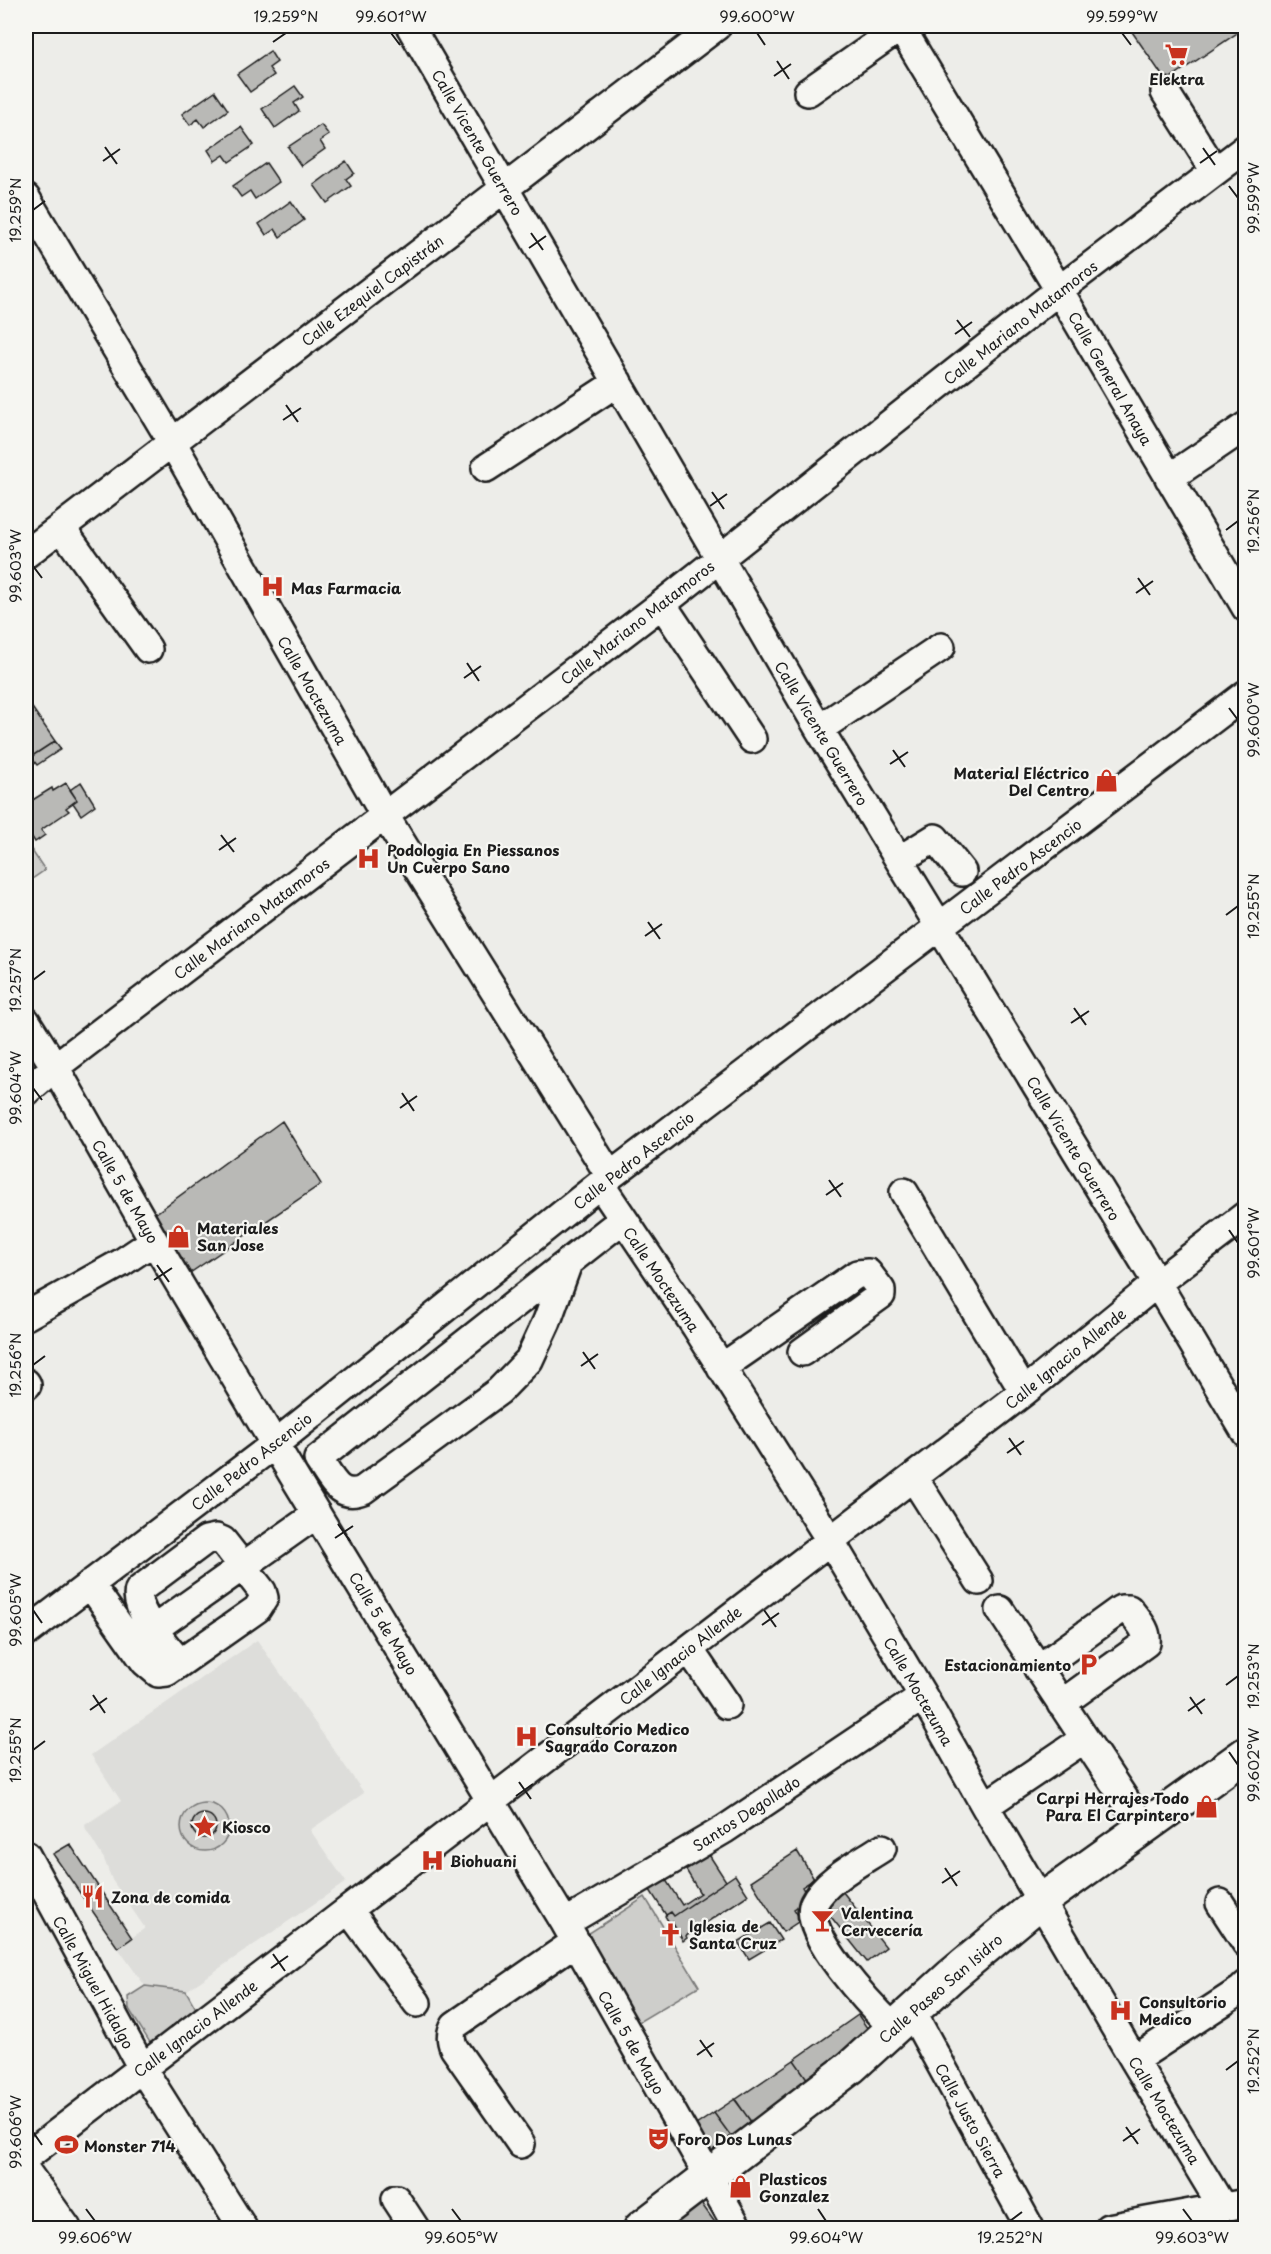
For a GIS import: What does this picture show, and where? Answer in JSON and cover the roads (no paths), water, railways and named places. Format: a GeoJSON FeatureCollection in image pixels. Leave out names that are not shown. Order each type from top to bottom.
{"type":"FeatureCollection","features":[{"type":"Feature","properties":{"kind":"main road","name":"Calle Paseo San Isidro"},"geometry":{"type":"LineString","coordinates":[[641,2229],[851,2067],[1041,1901],[1245,1754]]}},
{"type":"Feature","properties":{"kind":"street","name":"Calle Vicente Guerrero"},"geometry":{"type":"LineString","coordinates":[[410,26],[819,729],[1245,1431]]}},
{"type":"Feature","properties":{"kind":"street","name":"Calle Ezequiel Capistrán"},"geometry":{"type":"LineString","coordinates":[[26,554],[717,26]]}},
{"type":"Feature","properties":{"kind":"street"},"geometry":{"type":"LineString","coordinates":[[808,92],[900,26]]}},
{"type":"Feature","properties":{"kind":"street","name":"Calle General Anaya"},"geometry":{"type":"LineString","coordinates":[[900,26],[1059,290],[1245,608]]}},
{"type":"Feature","properties":{"kind":"street"},"geometry":{"type":"LineString","coordinates":[[1165,92],[1215,171]]}},
{"type":"Feature","properties":{"kind":"street","name":"Calle Mariano Matamoros"},"geometry":{"type":"LineString","coordinates":[[26,1092],[55,1067],[662,604],[1059,290],[1245,148]]}},
{"type":"Feature","properties":{"kind":"street","name":"Calle Moctezuma"},"geometry":{"type":"LineString","coordinates":[[26,198],[172,442],[385,816],[605,1180],[622,1220],[696,1327],[830,1540],[1134,2060],[1234,2205]]}},
{"type":"Feature","properties":{"kind":"street"},"geometry":{"type":"LineString","coordinates":[[486,468],[618,382]]}},
{"type":"Feature","properties":{"kind":"street"},"geometry":{"type":"LineString","coordinates":[[1169,478],[1245,426]]}},
{"type":"Feature","properties":{"kind":"street"},"geometry":{"type":"LineString","coordinates":[[61,527],[148,649]]}},
{"type":"Feature","properties":{"kind":"street"},"geometry":{"type":"LineString","coordinates":[[662,604],[752,739]]}},
{"type":"Feature","properties":{"kind":"street"},"geometry":{"type":"LineString","coordinates":[[819,729],[941,647]]}},
{"type":"Feature","properties":{"kind":"street","name":"Calle Pedro Ascencio"},"geometry":{"type":"LineString","coordinates":[[26,1633],[275,1444],[605,1180],[1245,694]]}},
{"type":"Feature","properties":{"kind":"street"},"geometry":{"type":"LineString","coordinates":[[898,860],[935,838],[962,872]]}},
{"type":"Feature","properties":{"kind":"street","name":"Calle 5 de Mayo"},"geometry":{"type":"LineString","coordinates":[[26,1021],[293,1475],[492,1800],[738,2229]]}},
{"type":"Feature","properties":{"kind":"street"},"geometry":{"type":"LineString","coordinates":[[904,1192],[1024,1392]]}},
{"type":"Feature","properties":{"kind":"street","name":"Calle Ignacio Allende"},"geometry":{"type":"LineString","coordinates":[[26,2157],[830,1540],[918,1484],[1024,1392],[1157,1283],[1245,1215]]}},
{"type":"Feature","properties":{"kind":"street"},"geometry":{"type":"LineString","coordinates":[[293,1475],[318,1459],[622,1220]]}},
{"type":"Feature","properties":{"kind":"street"},"geometry":{"type":"LineString","coordinates":[[26,1316],[121,1263],[154,1241]]}},
{"type":"Feature","properties":{"kind":"street"},"geometry":{"type":"LineString","coordinates":[[318,1459],[337,1486],[345,1493],[363,1490],[499,1391],[529,1360],[547,1321],[568,1263]]}},
{"type":"Feature","properties":{"kind":"street"},"geometry":{"type":"LineString","coordinates":[[721,1368],[857,1274],[868,1273],[881,1290],[881,1295],[802,1352]]}},
{"type":"Feature","properties":{"kind":"street"},"geometry":{"type":"LineString","coordinates":[[918,1484],[979,1581]]}},
{"type":"Feature","properties":{"kind":"street"},"geometry":{"type":"LineString","coordinates":[[154,1629],[317,1514]]}},
{"type":"Feature","properties":{"kind":"street"},"geometry":{"type":"LineString","coordinates":[[90,1584],[145,1662],[158,1673],[167,1672],[180,1663],[257,1609],[262,1603],[264,1598],[262,1591],[223,1541],[216,1538],[206,1540],[139,1590],[137,1596],[139,1605],[180,1663]]}},
{"type":"Feature","properties":{"kind":"street"},"geometry":{"type":"LineString","coordinates":[[1038,1669],[1121,1609],[1129,1610],[1145,1629],[1146,1642],[1061,1704]]}},
{"type":"Feature","properties":{"kind":"street"},"geometry":{"type":"LineString","coordinates":[[1000,1610],[1143,1827]]}},
{"type":"Feature","properties":{"kind":"street"},"geometry":{"type":"LineString","coordinates":[[689,1649],[727,1705]]}},
{"type":"Feature","properties":{"kind":"street","name":"Santos Degollado"},"geometry":{"type":"LineString","coordinates":[[521,2144],[454,2048],[451,2032],[455,2025],[570,1933],[923,1696]]}},
{"type":"Feature","properties":{"kind":"street"},"geometry":{"type":"LineString","coordinates":[[985,1806],[1084,1739]]}},
{"type":"Feature","properties":{"kind":"street","name":"Calle Justo Sierra"},"geometry":{"type":"LineString","coordinates":[[882,1848],[823,1889],[812,1906],[815,1930],[840,1968],[903,2020],[1030,2229]]}},
{"type":"Feature","properties":{"kind":"street","name":"Calle Miguel Hidalgo"},"geometry":{"type":"LineString","coordinates":[[26,1855],[142,2068],[243,2229]]}},
{"type":"Feature","properties":{"kind":"street"},"geometry":{"type":"LineString","coordinates":[[1220,1903],[1245,1943]]}},
{"type":"Feature","properties":{"kind":"street"},"geometry":{"type":"LineString","coordinates":[[349,1910],[417,2003]]}},
{"type":"Feature","properties":{"kind":"street"},"geometry":{"type":"LineString","coordinates":[[1134,2060],[1241,1990],[1245,1985]]}},
{"type":"Feature","properties":{"kind":"street"},"geometry":{"type":"LineString","coordinates":[[26,2171],[67,2229]]}},
{"type":"Feature","properties":{"kind":"street"},"geometry":{"type":"LineString","coordinates":[[396,2199],[415,2229]]}},
{"type":"Feature","properties":{"kind":"street"},"geometry":{"type":"LineString","coordinates":[[1119,2228],[1234,2205]]}},
{"type":"Feature","properties":{"kind":"street"},"geometry":{"type":"LineString","coordinates":[[26,2209],[39,2229]]}},
{"type":"Feature","properties":{"kind":"place","name":"Elektra"},"geometry":{"type":"Point","coordinates":[1177,54]}},
{"type":"Feature","properties":{"kind":"place","name":"Mas Farmacia"},"geometry":{"type":"Point","coordinates":[273,587]}},
{"type":"Feature","properties":{"kind":"place","name":"Material Eléctrico Del Centro"},"geometry":{"type":"Point","coordinates":[1107,781]}},
{"type":"Feature","properties":{"kind":"place","name":"Podologia En Piessanos Un Cuerpo Sano"},"geometry":{"type":"Point","coordinates":[369,858]}},
{"type":"Feature","properties":{"kind":"place","name":"Materiales San Jose"},"geometry":{"type":"Point","coordinates":[179,1236]}},
{"type":"Feature","properties":{"kind":"place","name":"Estacionamiento"},"geometry":{"type":"Point","coordinates":[1089,1664]}},
{"type":"Feature","properties":{"kind":"place","name":"Consultorio Medico Sagrado Corazon"},"geometry":{"type":"Point","coordinates":[527,1737]}},
{"type":"Feature","properties":{"kind":"place","name":"Carpi Herrajes Todo Para El Carpintero"},"geometry":{"type":"Point","coordinates":[1207,1806]}},
{"type":"Feature","properties":{"kind":"place","name":"Kiosco"},"geometry":{"type":"Point","coordinates":[204,1826]}},
{"type":"Feature","properties":{"kind":"place","name":"Biohuani"},"geometry":{"type":"Point","coordinates":[432,1860]}},
{"type":"Feature","properties":{"kind":"place","name":"Zona de comida"},"geometry":{"type":"Point","coordinates":[93,1896]}},
{"type":"Feature","properties":{"kind":"place","name":"Valentina Cervecería"},"geometry":{"type":"Point","coordinates":[823,1921]}},
{"type":"Feature","properties":{"kind":"place","name":"Iglesia de Santa Cruz"},"geometry":{"type":"Point","coordinates":[671,1934]}},
{"type":"Feature","properties":{"kind":"place","name":"Consultorio Medico"},"geometry":{"type":"Point","coordinates":[1121,2010]}},
{"type":"Feature","properties":{"kind":"place","name":"Foro Dos Lunas"},"geometry":{"type":"Point","coordinates":[659,2138]}},
{"type":"Feature","properties":{"kind":"place","name":"Monster 714"},"geometry":{"type":"Point","coordinates":[66,2145]}},
{"type":"Feature","properties":{"kind":"place","name":"Plasticos Gonzalez"},"geometry":{"type":"Point","coordinates":[741,2187]}}]}
